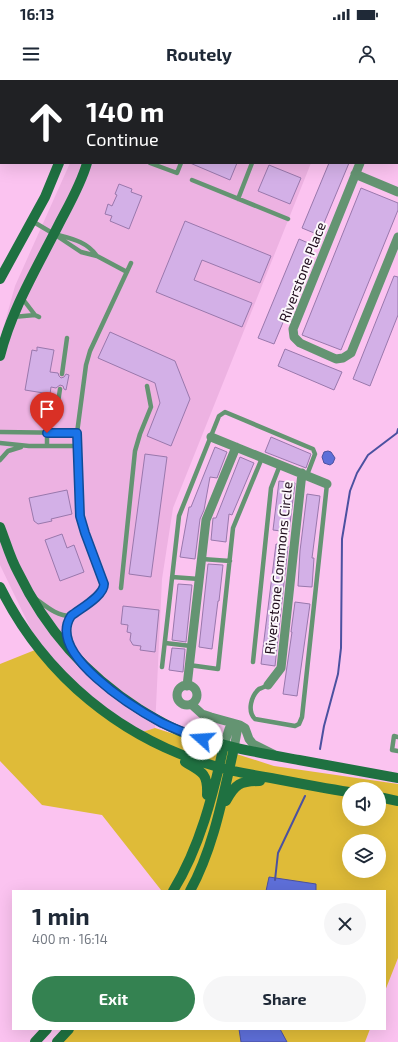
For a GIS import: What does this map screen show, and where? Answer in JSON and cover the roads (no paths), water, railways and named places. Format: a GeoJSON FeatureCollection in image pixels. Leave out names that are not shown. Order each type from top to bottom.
{"type":"FeatureCollection","features":[{"type":"Feature","properties":{"kind":"street"},"geometry":{"type":"LineString","coordinates":[[0,280],[48,191],[59,164]]}},
{"type":"Feature","properties":{"kind":"street"},"geometry":{"type":"LineString","coordinates":[[0,356],[12,317],[21,297],[75,192],[87,164]]}},
{"type":"Feature","properties":{"kind":"street","name":"Riverstone Place"},"geometry":{"type":"LineString","coordinates":[[360,164],[293,329],[294,337],[300,343],[336,359],[343,358],[351,353],[398,237]]}},
{"type":"Feature","properties":{"kind":"street"},"geometry":{"type":"LineString","coordinates":[[355,174],[398,192]]}},
{"type":"Feature","properties":{"kind":"street","name":"Riverstone Commons Circle"},"geometry":{"type":"LineString","coordinates":[[211,437],[327,484]]}},
{"type":"Feature","properties":{"kind":"street"},"geometry":{"type":"LineString","coordinates":[[187,686],[206,520],[236,447]]}},
{"type":"Feature","properties":{"kind":"street","name":"Riverstone Commons Circle"},"geometry":{"type":"LineString","coordinates":[[268,685],[281,668],[304,474]]}},
{"type":"Feature","properties":{"kind":"street"},"geometry":{"type":"LineString","coordinates":[[0,527],[17,570],[30,595],[51,628],[78,660],[109,688],[126,700],[180,731],[234,748],[398,778]]}},
{"type":"Feature","properties":{"kind":"street"},"geometry":{"type":"LineString","coordinates":[[0,587],[31,639],[67,680],[108,716],[196,768],[204,775],[208,782],[206,813]]}},
{"type":"Feature","properties":{"kind":"street"},"geometry":{"type":"LineString","coordinates":[[187,686],[191,687],[197,693],[195,702],[191,704],[183,704],[179,702],[177,693],[179,689],[187,686]]}},
{"type":"Feature","properties":{"kind":"street"},"geometry":{"type":"LineString","coordinates":[[191,704],[202,714],[211,718],[240,725],[245,728],[248,740],[279,757]]}},
{"type":"Feature","properties":{"kind":"street"},"geometry":{"type":"LineString","coordinates":[[174,890],[187,865],[206,813],[229,729],[234,724]]}},
{"type":"Feature","properties":{"kind":"street"},"geometry":{"type":"LineString","coordinates":[[190,890],[206,857],[219,814],[237,732],[234,724]]}},
{"type":"Feature","properties":{"kind":"street"},"geometry":{"type":"LineString","coordinates":[[155,743],[191,759],[219,768],[342,791]]}},
{"type":"Feature","properties":{"kind":"street"},"geometry":{"type":"LineString","coordinates":[[219,814],[232,789],[241,782],[282,780]]}},
{"type":"Feature","properties":{"kind":"street"},"geometry":{"type":"LineString","coordinates":[[386,799],[398,801]]}},
{"type":"Feature","properties":{"kind":"street"},"geometry":{"type":"LineString","coordinates":[[35,1042],[46,1030]]}},
{"type":"Feature","properties":{"kind":"street"},"geometry":{"type":"LineString","coordinates":[[57,1042],[68,1030]]}},
{"type":"Feature","properties":{"kind":"lane"},"geometry":{"type":"LineString","coordinates":[[153,164],[177,173],[181,164]]}},
{"type":"Feature","properties":{"kind":"lane"},"geometry":{"type":"LineString","coordinates":[[238,199],[252,164]]}},
{"type":"Feature","properties":{"kind":"lane"},"geometry":{"type":"LineString","coordinates":[[192,180],[288,219]]}},
{"type":"Feature","properties":{"kind":"lane"},"geometry":{"type":"LineString","coordinates":[[32,221],[81,252],[97,256],[127,272]]}},
{"type":"Feature","properties":{"kind":"lane"},"geometry":{"type":"LineString","coordinates":[[54,234],[80,242],[90,247],[97,256]]}},
{"type":"Feature","properties":{"kind":"lane"},"geometry":{"type":"LineString","coordinates":[[78,660],[66,635],[67,625],[71,616],[98,596],[104,587],[103,579],[86,537],[80,516],[77,433],[86,365],[90,351],[131,263]]}},
{"type":"Feature","properties":{"kind":"lane"},"geometry":{"type":"LineString","coordinates":[[12,317],[37,316],[21,297]]}},
{"type":"Feature","properties":{"kind":"lane"},"geometry":{"type":"LineString","coordinates":[[62,374],[67,338]]}},
{"type":"Feature","properties":{"kind":"lane"},"geometry":{"type":"LineString","coordinates":[[121,588],[135,451],[151,407],[146,386]]}},
{"type":"Feature","properties":{"kind":"lane"},"geometry":{"type":"LineString","coordinates":[[57,409],[60,389]]}},
{"type":"Feature","properties":{"kind":"lane"},"geometry":{"type":"LineString","coordinates":[[162,667],[179,516],[219,416],[225,412],[313,449],[315,454],[304,474]]}},
{"type":"Feature","properties":{"kind":"lane"},"geometry":{"type":"LineString","coordinates":[[0,432],[77,433]]}},
{"type":"Feature","properties":{"kind":"lane"},"geometry":{"type":"LineString","coordinates":[[47,433],[47,446]]}},
{"type":"Feature","properties":{"kind":"lane"},"geometry":{"type":"LineString","coordinates":[[0,443],[29,446],[77,446]]}},
{"type":"Feature","properties":{"kind":"lane"},"geometry":{"type":"LineString","coordinates":[[0,460],[8,451],[29,446]]}},
{"type":"Feature","properties":{"kind":"lane"},"geometry":{"type":"LineString","coordinates":[[189,665],[218,669],[233,528],[262,458]]}},
{"type":"Feature","properties":{"kind":"lane"},"geometry":{"type":"LineString","coordinates":[[253,662],[271,488],[280,465]]}},
{"type":"Feature","properties":{"kind":"lane"},"geometry":{"type":"LineString","coordinates":[[268,685],[260,689],[254,698],[250,709],[253,716],[256,719],[295,726],[299,724],[302,717],[327,484]]}},
{"type":"Feature","properties":{"kind":"lane"},"geometry":{"type":"LineString","coordinates":[[201,559],[230,561]]}},
{"type":"Feature","properties":{"kind":"lane"},"geometry":{"type":"LineString","coordinates":[[172,577],[199,579]]}},
{"type":"Feature","properties":{"kind":"lane"},"geometry":{"type":"LineString","coordinates":[[30,595],[54,612],[65,616],[71,616]]}},
{"type":"Feature","properties":{"kind":"lane"},"geometry":{"type":"LineString","coordinates":[[165,643],[192,646]]}},
{"type":"Feature","properties":{"kind":"lane"},"geometry":{"type":"LineString","coordinates":[[398,737],[394,736],[392,750],[398,751]]}},
{"type":"Feature","properties":{"kind":"water"},"geometry":{"type":"Polygon","coordinates":[[[324,452],[331,452],[335,458],[333,463],[330,465],[324,463],[322,457],[324,452]]]}},
{"type":"Feature","properties":{"kind":"water"},"geometry":{"type":"Polygon","coordinates":[[[269,877],[316,884],[316,890],[266,890],[269,877]]]}},
{"type":"Feature","properties":{"kind":"water"},"geometry":{"type":"Polygon","coordinates":[[[239,1030],[281,1030],[287,1042],[241,1042],[239,1030]]]}},
{"type":"Feature","properties":{"kind":"waterway"},"geometry":{"type":"LineString","coordinates":[[320,749],[324,726],[338,674],[341,648],[342,539],[350,491],[357,473],[368,455],[397,433],[398,429]]}},
{"type":"Feature","properties":{"kind":"waterway"},"geometry":{"type":"LineString","coordinates":[[275,880],[278,853],[305,796]]}}]}
